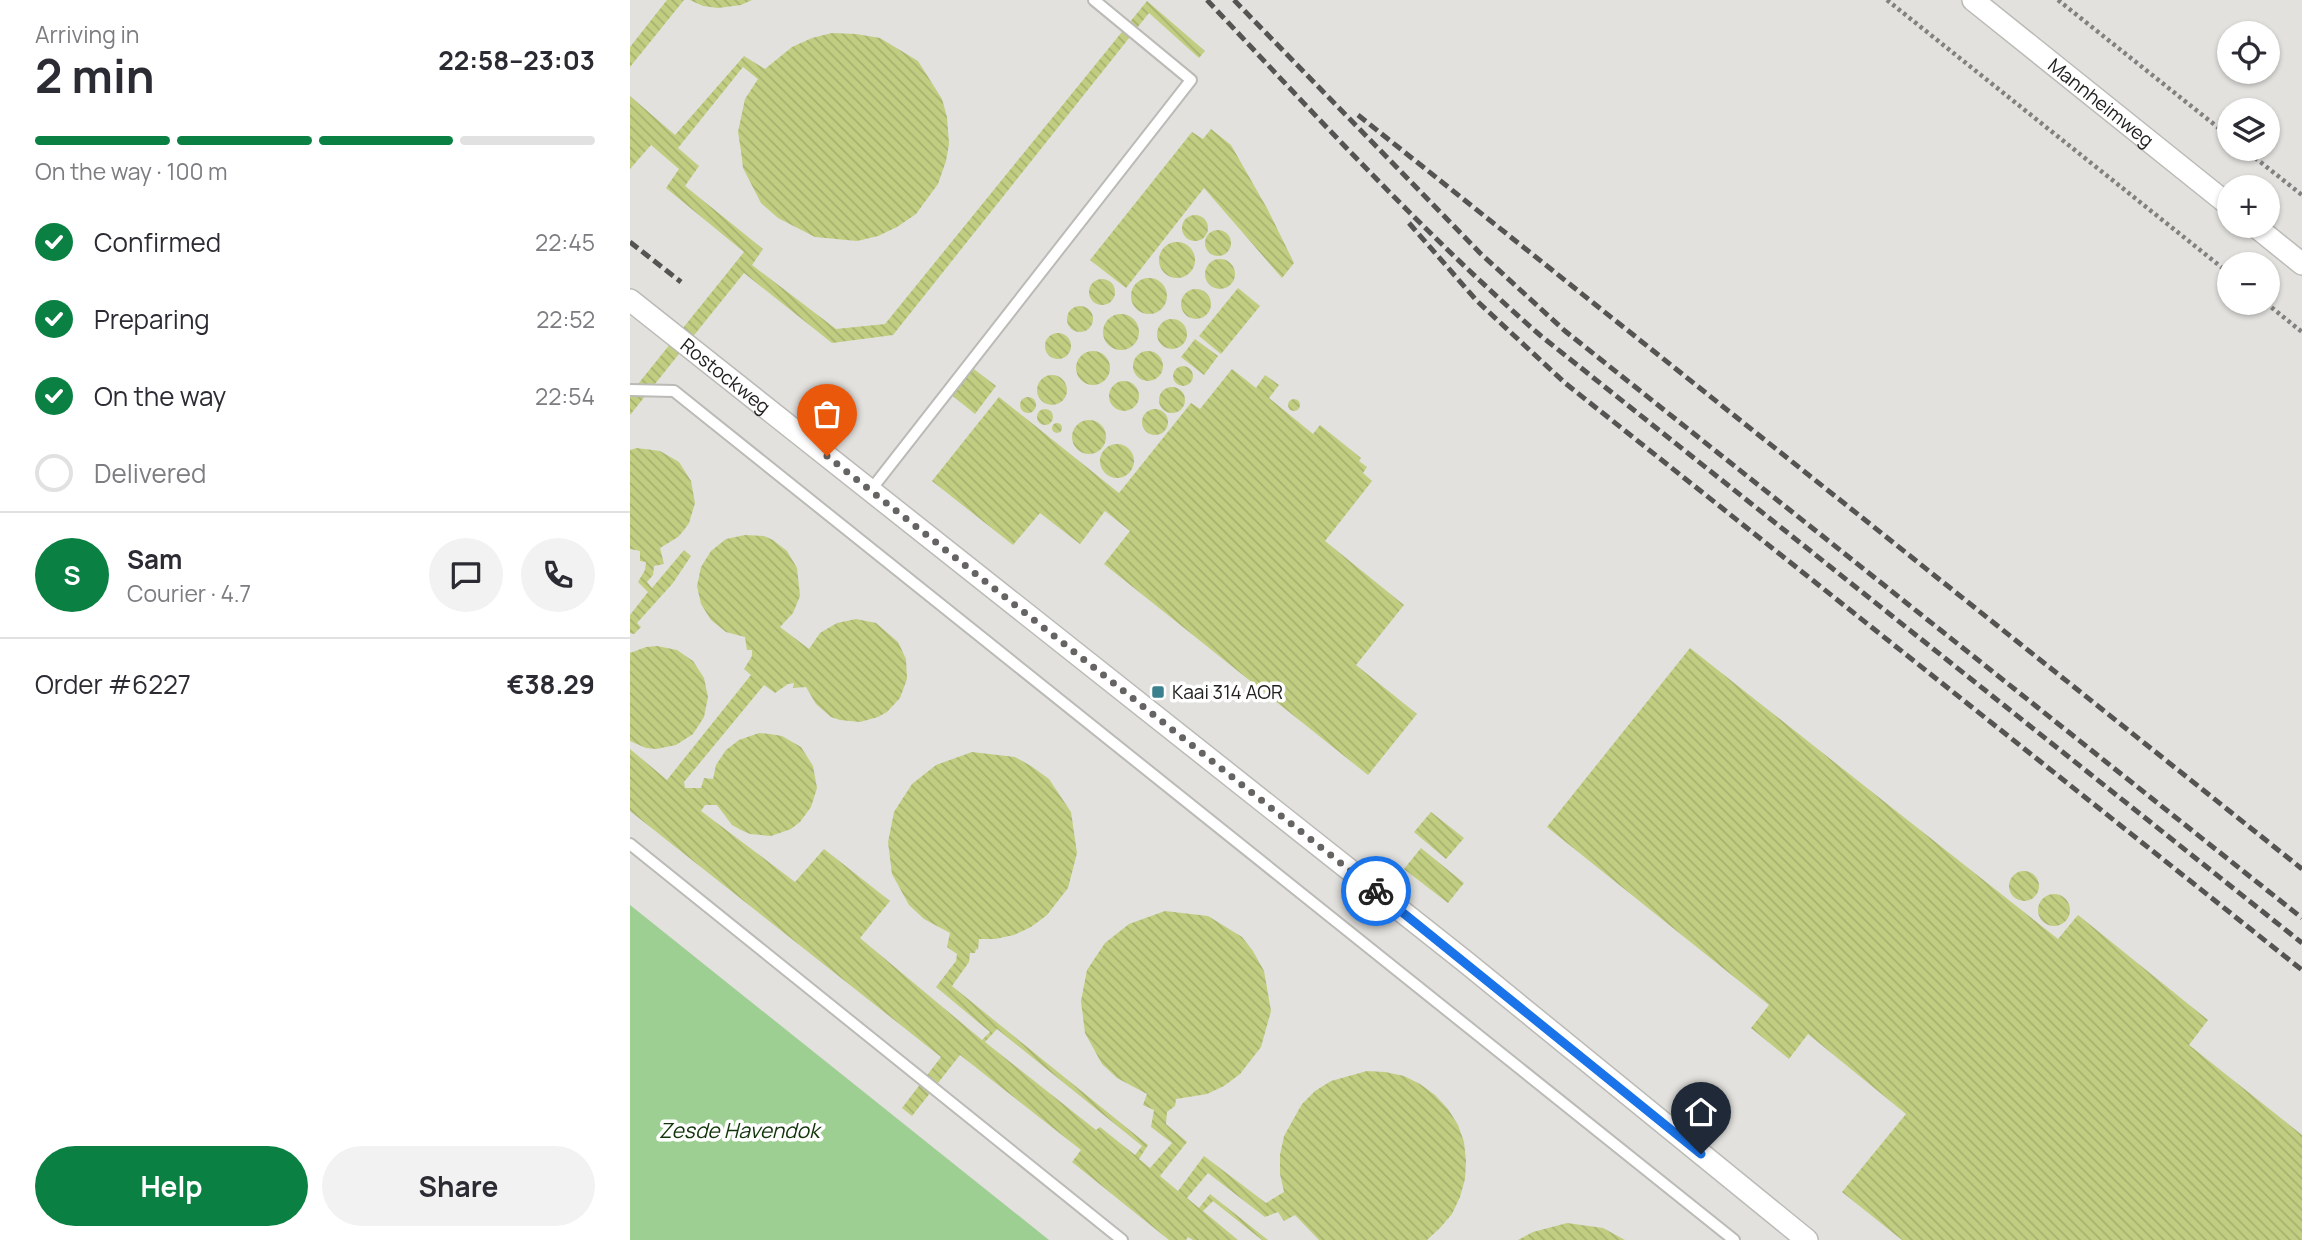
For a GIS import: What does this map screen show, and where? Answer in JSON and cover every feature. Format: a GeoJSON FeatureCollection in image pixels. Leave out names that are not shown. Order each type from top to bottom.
{"type":"FeatureCollection","features":[{"type":"Feature","properties":{"kind":"street","name":"Mannheimweg"},"geometry":{"type":"LineString","coordinates":[[1973,0],[2217,196]]}},
{"type":"Feature","properties":{"kind":"street"},"geometry":{"type":"LineString","coordinates":[[2270,238],[2302,264]]}},
{"type":"Feature","properties":{"kind":"street","name":"Rostockweg"},"geometry":{"type":"LineString","coordinates":[[630,300],[1456,955],[1807,1240]]}},
{"type":"Feature","properties":{"kind":"lane"},"geometry":{"type":"LineString","coordinates":[[870,491],[1191,80],[1094,0]]}},
{"type":"Feature","properties":{"kind":"lane"},"geometry":{"type":"LineString","coordinates":[[630,390],[674,391],[1734,1240]]}},
{"type":"Feature","properties":{"kind":"lane"},"geometry":{"type":"LineString","coordinates":[[630,844],[1122,1240]]}},
{"type":"Feature","properties":{"kind":"path"},"geometry":{"type":"LineString","coordinates":[[1888,0],[2217,264]]}},
{"type":"Feature","properties":{"kind":"path"},"geometry":{"type":"LineString","coordinates":[[2058,0],[2217,127]]}},
{"type":"Feature","properties":{"kind":"path"},"geometry":{"type":"LineString","coordinates":[[2259,161],[2302,195]]}},
{"type":"Feature","properties":{"kind":"path"},"geometry":{"type":"LineString","coordinates":[[2280,314],[2302,331]]}},
{"type":"Feature","properties":{"kind":"water","name":"Zesde Havendok"},"geometry":{"type":"Polygon","coordinates":[[[630,905],[1049,1240],[630,1240],[630,905]]]}},
{"type":"Feature","properties":{"kind":"building"},"geometry":{"type":"Polygon","coordinates":[[[667,0],[684,0],[630,67],[630,47],[667,0]]]}},
{"type":"Feature","properties":{"kind":"building"},"geometry":{"type":"Polygon","coordinates":[[[690,0],[752,0],[741,5],[718,8],[703,6],[690,0]]]}},
{"type":"Feature","properties":{"kind":"building"},"geometry":{"type":"Polygon","coordinates":[[[1147,1],[1205,51],[1199,58],[1149,13],[893,335],[832,343],[744,273],[630,415],[630,394],[744,252],[666,188],[679,169],[651,145],[630,169],[630,96],[675,135],[744,56],[765,69],[792,47],[832,33],[880,38],[918,61],[942,99],[947,117],[949,144],[946,161],[938,184],[916,214],[878,236],[857,241],[815,237],[778,218],[761,203],[743,168],[738,132],[745,99],[758,79],[743,67],[678,148],[699,166],[685,186],[763,249],[752,265],[836,329],[885,324],[1147,1]]]}},
{"type":"Feature","properties":{"kind":"building"},"geometry":{"type":"Polygon","coordinates":[[[1211,129],[1231,145],[1294,263],[1282,278],[1204,188],[1126,288],[1090,260],[1192,132],[1203,139],[1211,129]]]}},
{"type":"Feature","properties":{"kind":"building"},"geometry":{"type":"Polygon","coordinates":[[[1195,215],[1204,219],[1208,228],[1204,237],[1195,241],[1186,237],[1182,228],[1186,219],[1195,215]]]}},
{"type":"Feature","properties":{"kind":"building"},"geometry":{"type":"Polygon","coordinates":[[[1218,230],[1227,234],[1231,243],[1227,252],[1218,256],[1209,252],[1205,243],[1209,234],[1218,230]]]}},
{"type":"Feature","properties":{"kind":"building"},"geometry":{"type":"Polygon","coordinates":[[[1177,242],[1190,247],[1195,260],[1190,273],[1177,278],[1164,273],[1159,260],[1164,247],[1177,242]]]}},
{"type":"Feature","properties":{"kind":"building"},"geometry":{"type":"Polygon","coordinates":[[[1220,259],[1226,260],[1234,268],[1234,280],[1226,288],[1220,289],[1214,288],[1206,280],[1205,274],[1206,268],[1214,260],[1220,259]]]}},
{"type":"Feature","properties":{"kind":"building"},"geometry":{"type":"Polygon","coordinates":[[[1149,278],[1162,283],[1167,296],[1162,309],[1149,314],[1136,309],[1131,296],[1136,283],[1149,278]]]}},
{"type":"Feature","properties":{"kind":"building"},"geometry":{"type":"Polygon","coordinates":[[[1102,279],[1111,283],[1115,292],[1111,301],[1102,305],[1093,301],[1089,292],[1093,283],[1102,279]]]}},
{"type":"Feature","properties":{"kind":"building"},"geometry":{"type":"Polygon","coordinates":[[[1238,288],[1260,306],[1221,354],[1199,336],[1238,288]]]}},
{"type":"Feature","properties":{"kind":"building"},"geometry":{"type":"Polygon","coordinates":[[[1196,289],[1202,290],[1210,298],[1210,310],[1202,318],[1196,319],[1190,318],[1182,310],[1181,304],[1182,298],[1190,290],[1196,289]]]}},
{"type":"Feature","properties":{"kind":"building"},"geometry":{"type":"Polygon","coordinates":[[[1080,306],[1089,310],[1093,319],[1089,328],[1080,332],[1071,328],[1067,319],[1071,310],[1080,306]]]}},
{"type":"Feature","properties":{"kind":"building"},"geometry":{"type":"Polygon","coordinates":[[[1121,314],[1134,319],[1139,332],[1134,345],[1121,350],[1108,345],[1103,332],[1108,319],[1121,314]]]}},
{"type":"Feature","properties":{"kind":"building"},"geometry":{"type":"Polygon","coordinates":[[[1172,319],[1178,320],[1186,328],[1186,340],[1178,348],[1172,349],[1166,348],[1158,340],[1157,334],[1158,328],[1166,320],[1172,319]]]}},
{"type":"Feature","properties":{"kind":"building"},"geometry":{"type":"Polygon","coordinates":[[[1058,333],[1067,337],[1071,346],[1067,355],[1058,359],[1049,355],[1045,346],[1049,337],[1058,333]]]}},
{"type":"Feature","properties":{"kind":"building"},"geometry":{"type":"Polygon","coordinates":[[[1195,339],[1218,356],[1204,375],[1181,357],[1195,339]]]}},
{"type":"Feature","properties":{"kind":"building"},"geometry":{"type":"Polygon","coordinates":[[[1093,351],[1105,356],[1110,368],[1105,380],[1093,385],[1081,380],[1076,368],[1081,356],[1093,351]]]}},
{"type":"Feature","properties":{"kind":"building"},"geometry":{"type":"Polygon","coordinates":[[[1148,351],[1154,352],[1162,360],[1162,372],[1154,380],[1148,381],[1142,380],[1134,372],[1133,366],[1134,360],[1142,352],[1148,351]]]}},
{"type":"Feature","properties":{"kind":"building"},"geometry":{"type":"Polygon","coordinates":[[[970,366],[996,386],[975,414],[949,393],[970,366]]]}},
{"type":"Feature","properties":{"kind":"building"},"geometry":{"type":"Polygon","coordinates":[[[1179,366],[1187,366],[1193,376],[1187,386],[1179,386],[1173,380],[1173,372],[1179,366]]]}},
{"type":"Feature","properties":{"kind":"building"},"geometry":{"type":"Polygon","coordinates":[[[1232,369],[1256,388],[1265,375],[1279,385],[1269,398],[1313,434],[1320,425],[1361,458],[1359,461],[1367,467],[1363,473],[1372,481],[1325,541],[1404,605],[1356,665],[1417,714],[1368,775],[1104,564],[1130,531],[1105,511],[1080,544],[1040,513],[1013,545],[932,481],[999,397],[1119,493],[1191,403],[1200,409],[1232,369]]]}},
{"type":"Feature","properties":{"kind":"building"},"geometry":{"type":"Polygon","coordinates":[[[1052,375],[1063,379],[1067,390],[1063,401],[1052,405],[1041,401],[1037,390],[1041,379],[1052,375]]]}},
{"type":"Feature","properties":{"kind":"building"},"geometry":{"type":"Polygon","coordinates":[[[1124,381],[1130,382],[1138,390],[1138,402],[1130,410],[1124,411],[1118,410],[1110,402],[1109,396],[1110,390],[1118,382],[1124,381]]]}},
{"type":"Feature","properties":{"kind":"building"},"geometry":{"type":"Polygon","coordinates":[[[1172,387],[1181,391],[1185,400],[1181,409],[1172,413],[1163,409],[1159,400],[1163,391],[1172,387]]]}},
{"type":"Feature","properties":{"kind":"building"},"geometry":{"type":"Polygon","coordinates":[[[1028,397],[1034,399],[1034,411],[1028,413],[1022,411],[1020,405],[1022,399],[1028,397]]]}},
{"type":"Feature","properties":{"kind":"building"},"geometry":{"type":"Polygon","coordinates":[[[1289,400],[1299,400],[1299,410],[1289,410],[1289,400]]]}},
{"type":"Feature","properties":{"kind":"building"},"geometry":{"type":"Polygon","coordinates":[[[1045,409],[1051,411],[1051,423],[1045,425],[1039,423],[1037,417],[1039,411],[1045,409]]]}},
{"type":"Feature","properties":{"kind":"building"},"geometry":{"type":"Polygon","coordinates":[[[1155,409],[1164,413],[1168,422],[1164,431],[1155,435],[1146,431],[1142,422],[1146,413],[1155,409]]]}},
{"type":"Feature","properties":{"kind":"building"},"geometry":{"type":"Polygon","coordinates":[[[1089,420],[1101,425],[1106,437],[1101,449],[1089,454],[1077,449],[1072,437],[1077,425],[1089,420]]]}},
{"type":"Feature","properties":{"kind":"building"},"geometry":{"type":"Polygon","coordinates":[[[1057,423],[1061,424],[1061,432],[1057,433],[1053,432],[1052,428],[1053,424],[1057,423]]]}},
{"type":"Feature","properties":{"kind":"building"},"geometry":{"type":"Polygon","coordinates":[[[1117,444],[1129,449],[1134,461],[1129,473],[1117,478],[1105,473],[1100,461],[1105,449],[1117,444]]]}},
{"type":"Feature","properties":{"kind":"building"},"geometry":{"type":"Polygon","coordinates":[[[637,448],[660,451],[679,462],[691,481],[695,503],[684,530],[660,548],[664,564],[654,566],[653,575],[647,582],[652,588],[684,550],[691,556],[673,583],[637,623],[641,627],[634,634],[630,633],[630,615],[648,592],[638,582],[646,562],[640,561],[640,551],[630,549],[630,450],[637,448]]]}},
{"type":"Feature","properties":{"kind":"building"},"geometry":{"type":"Polygon","coordinates":[[[745,535],[764,536],[787,551],[797,568],[800,596],[793,613],[780,627],[809,649],[820,633],[837,623],[856,619],[876,623],[898,642],[906,659],[907,679],[900,698],[887,712],[860,722],[831,717],[816,704],[806,687],[793,688],[794,683],[788,684],[775,693],[764,685],[684,782],[685,788],[701,788],[704,778],[713,779],[716,765],[726,750],[739,740],[759,733],[770,734],[782,736],[801,747],[813,766],[817,788],[811,807],[791,829],[771,836],[750,834],[732,825],[717,805],[705,805],[701,811],[795,882],[824,849],[890,901],[860,938],[982,1040],[990,1032],[936,987],[956,961],[957,954],[947,947],[950,933],[924,919],[909,905],[892,874],[888,842],[894,812],[912,784],[936,765],[972,752],[1015,757],[1031,766],[1049,779],[1071,812],[1077,853],[1068,888],[1047,915],[1031,927],[1014,935],[979,939],[978,950],[970,953],[969,962],[952,986],[1148,1145],[1139,1159],[1150,1168],[1172,1143],[1151,1127],[1154,1110],[1143,1105],[1147,1094],[1117,1078],[1102,1064],[1085,1033],[1081,1001],[1087,970],[1105,943],[1129,924],[1165,911],[1208,916],[1242,937],[1253,951],[1264,971],[1271,1011],[1261,1047],[1240,1074],[1207,1094],[1176,1099],[1175,1106],[1167,1112],[1166,1124],[1187,1142],[1160,1176],[1178,1191],[1204,1156],[1266,1203],[1284,1192],[1280,1155],[1284,1136],[1302,1104],[1315,1091],[1331,1081],[1367,1071],[1385,1072],[1404,1076],[1435,1095],[1458,1125],[1464,1142],[1465,1179],[1460,1197],[1452,1214],[1440,1228],[1427,1240],[1319,1240],[1295,1215],[1284,1221],[1278,1212],[1265,1217],[1208,1173],[1187,1198],[1199,1208],[1210,1194],[1268,1240],[1262,1240],[1213,1201],[1203,1211],[1238,1240],[1193,1240],[1188,1237],[1186,1240],[1169,1240],[1072,1162],[1081,1150],[960,1055],[912,1116],[902,1108],[941,1057],[630,811],[630,749],[667,780],[751,675],[744,669],[752,656],[752,650],[747,650],[745,637],[726,632],[711,620],[701,604],[697,586],[701,567],[711,551],[726,539],[745,535]],[[997,1029],[985,1042],[1096,1130],[1100,1127],[1135,1155],[1142,1146],[997,1029]]]}},
{"type":"Feature","properties":{"kind":"building"},"geometry":{"type":"Polygon","coordinates":[[[657,646],[677,650],[693,661],[704,678],[708,697],[704,717],[693,734],[676,745],[656,749],[630,741],[630,653],[657,646]]]}},
{"type":"Feature","properties":{"kind":"building"},"geometry":{"type":"Polygon","coordinates":[[[1690,648],[2058,939],[2078,915],[2208,1020],[2189,1045],[2302,1135],[2302,1240],[1902,1240],[1842,1192],[1906,1114],[1808,1034],[1789,1059],[1751,1028],[1769,1005],[1547,827],[1690,648]]]}},
{"type":"Feature","properties":{"kind":"building"},"geometry":{"type":"Polygon","coordinates":[[[1431,812],[1464,838],[1446,859],[1414,832],[1431,812]]]}},
{"type":"Feature","properties":{"kind":"building"},"geometry":{"type":"Polygon","coordinates":[[[1421,848],[1464,883],[1448,903],[1404,869],[1421,848]]]}},
{"type":"Feature","properties":{"kind":"building"},"geometry":{"type":"Polygon","coordinates":[[[2024,871],[2035,875],[2039,886],[2035,897],[2024,901],[2013,897],[2009,886],[2013,875],[2024,871]]]}},
{"type":"Feature","properties":{"kind":"building"},"geometry":{"type":"Polygon","coordinates":[[[2054,894],[2065,899],[2070,910],[2065,921],[2054,926],[2043,921],[2038,910],[2043,899],[2054,894]]]}},
{"type":"Feature","properties":{"kind":"building"},"geometry":{"type":"Polygon","coordinates":[[[1567,1223],[1603,1228],[1625,1240],[1518,1240],[1533,1232],[1567,1223]]]}},
{"type":"Feature","properties":{"kind":"railway"},"geometry":{"type":"LineString","coordinates":[[1207,0],[1412,214],[1541,336],[2302,943]]}},
{"type":"Feature","properties":{"kind":"railway"},"geometry":{"type":"LineString","coordinates":[[1234,0],[1480,253],[1565,331],[2302,918]]}},
{"type":"Feature","properties":{"kind":"railway"},"geometry":{"type":"LineString","coordinates":[[1358,115],[2302,869]]}},
{"type":"Feature","properties":{"kind":"railway"},"geometry":{"type":"LineString","coordinates":[[1409,223],[1477,301],[1565,383],[2302,970]]}},
{"type":"Feature","properties":{"kind":"railway"},"geometry":{"type":"LineString","coordinates":[[630,242],[681,282]]}},
{"type":"Feature","properties":{"kind":"way so far"},"geometry":{"type":"LineString","coordinates":[[827,456],[1376,891]]}},
{"type":"Feature","properties":{"kind":"place","name":"Kaai 314 AOR"},"geometry":{"type":"Point","coordinates":[1158,692]}},
{"type":"Feature","properties":{"kind":"route"},"geometry":{"type":"LineString","coordinates":[[1376,891],[1701,1154]]}}]}
